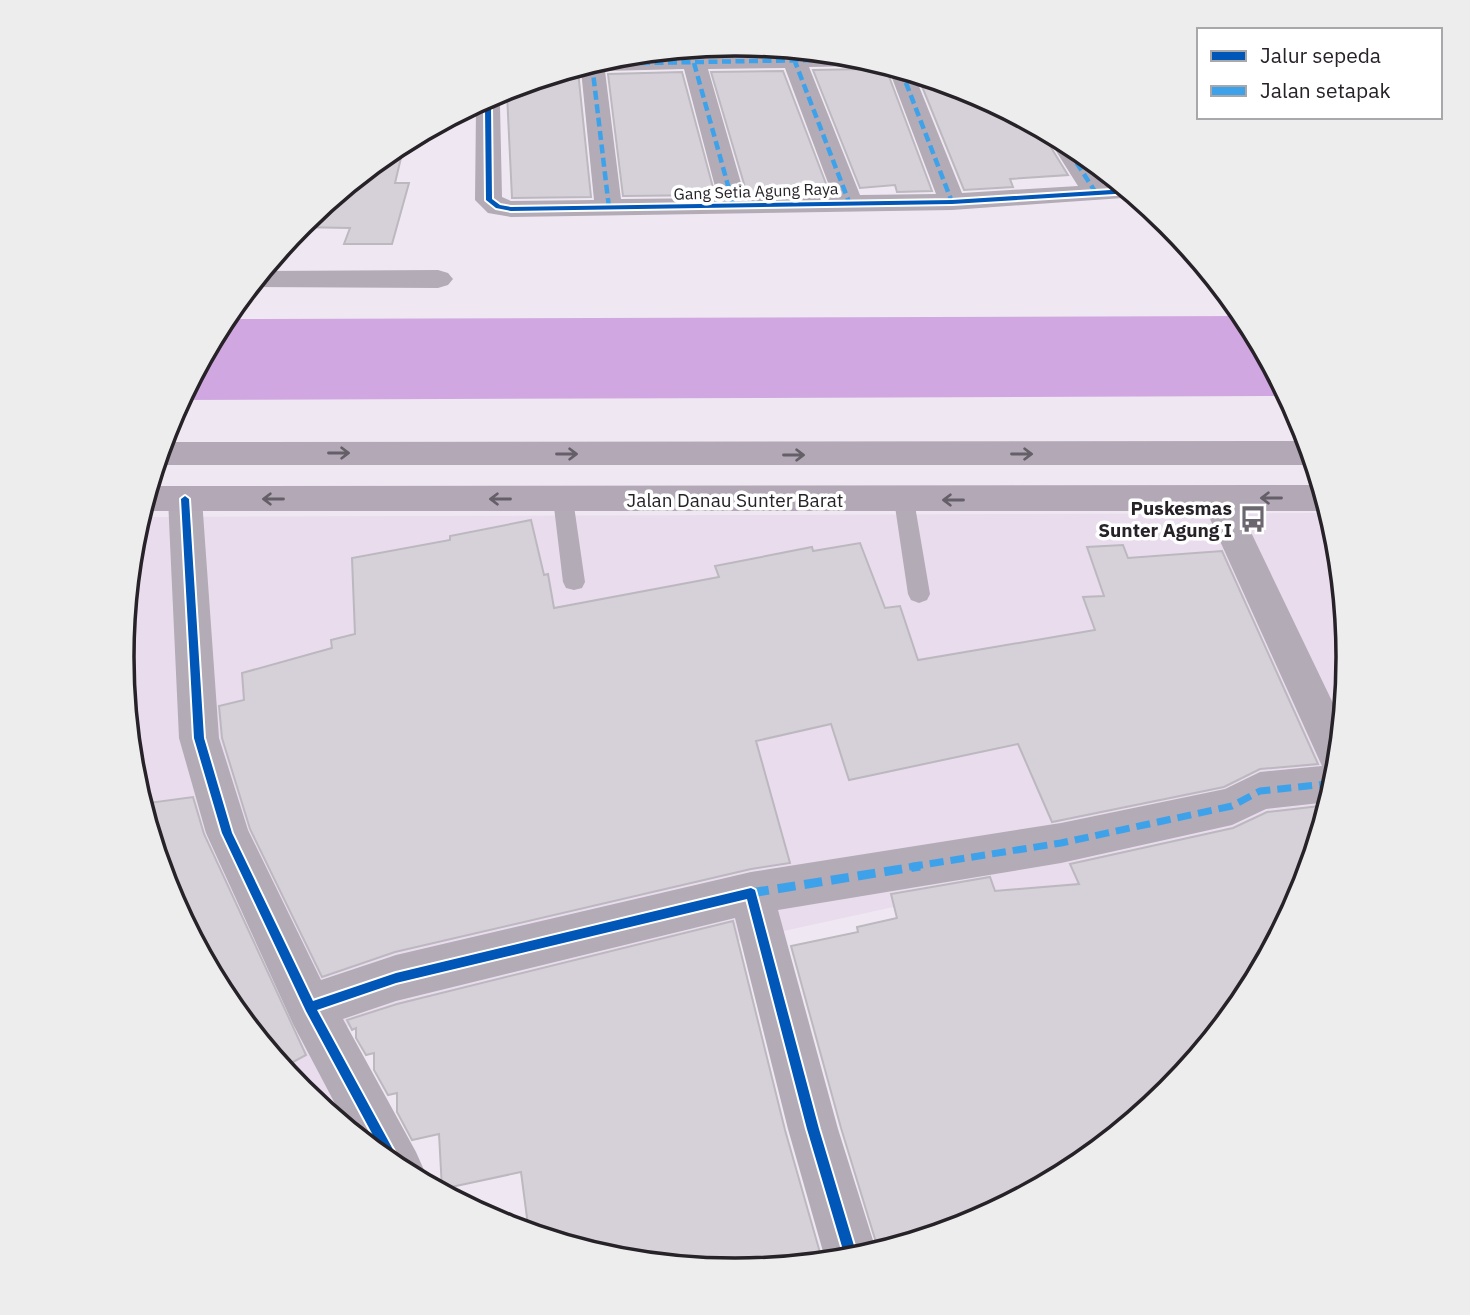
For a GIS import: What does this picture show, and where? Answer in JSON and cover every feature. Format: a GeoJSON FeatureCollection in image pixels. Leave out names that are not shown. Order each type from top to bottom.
{"type":"FeatureCollection","features":[{"type":"Feature","properties":{"kind":"main road"},"geometry":{"type":"LineString","coordinates":[[169,454],[1301,453]]}},
{"type":"Feature","properties":{"kind":"main road"},"geometry":{"type":"LineString","coordinates":[[906,455],[908,500]]}},
{"type":"Feature","properties":{"kind":"main road","name":"Jalan Danau Sunter Barat"},"geometry":{"type":"LineString","coordinates":[[155,499],[1315,498]]}},
{"type":"Feature","properties":{"kind":"street"},"geometry":{"type":"LineString","coordinates":[[693,57],[734,207]]}},
{"type":"Feature","properties":{"kind":"street"},"geometry":{"type":"LineString","coordinates":[[712,57],[794,59],[849,202]]}},
{"type":"Feature","properties":{"kind":"street"},"geometry":{"type":"LineString","coordinates":[[591,73],[609,208]]}},
{"type":"Feature","properties":{"kind":"street"},"geometry":{"type":"LineString","coordinates":[[905,81],[952,202]]}},
{"type":"Feature","properties":{"kind":"street","name":"Gang Setia Agung Raya"},"geometry":{"type":"LineString","coordinates":[[488,110],[489,200],[498,207],[511,209],[952,202],[1116,192]]}},
{"type":"Feature","properties":{"kind":"street"},"geometry":{"type":"LineString","coordinates":[[1076,162],[1096,193]]}},
{"type":"Feature","properties":{"kind":"street"},"geometry":{"type":"LineString","coordinates":[[268,279],[438,279]]}},
{"type":"Feature","properties":{"kind":"street"},"geometry":{"type":"LineString","coordinates":[[185,499],[199,738],[227,834],[310,1007],[386,1147]]}},
{"type":"Feature","properties":{"kind":"street"},"geometry":{"type":"LineString","coordinates":[[1218,499],[1330,740]]}},
{"type":"Feature","properties":{"kind":"street"},"geometry":{"type":"LineString","coordinates":[[310,1007],[396,978],[751,893],[1062,843],[1232,806],[1260,791],[1323,784]]}},
{"type":"Feature","properties":{"kind":"street"},"geometry":{"type":"LineString","coordinates":[[751,893],[813,1129],[848,1248]]}},
{"type":"Feature","properties":{"kind":"lane"},"geometry":{"type":"LineString","coordinates":[[563,499],[574,582]]}},
{"type":"Feature","properties":{"kind":"lane"},"geometry":{"type":"LineString","coordinates":[[908,500],[919,594]]}},
{"type":"Feature","properties":{"kind":"shaded area"},"geometry":{"type":"Polygon","coordinates":[[[1230,316],[1276,396],[192,400],[238,319],[1230,316]]]}},
{"type":"Feature","properties":{"kind":"shaded area"},"geometry":{"type":"Polygon","coordinates":[[[1319,513],[1331,579],[1336,658],[1335,697],[1325,775],[1305,851],[1289,893],[921,901],[327,1031],[357,1126],[338,1110],[283,1054],[235,992],[196,924],[165,851],[145,775],[135,697],[135,618],[150,517],[1319,513]]]}},
{"type":"Feature","properties":{"kind":"building"},"geometry":{"type":"Polygon","coordinates":[[[858,69],[889,76],[932,191],[897,192],[895,185],[860,188],[813,70],[858,69]]]}},
{"type":"Feature","properties":{"kind":"building"},"geometry":{"type":"Polygon","coordinates":[[[783,71],[828,189],[747,194],[711,72],[783,71]]]}},
{"type":"Feature","properties":{"kind":"building"},"geometry":{"type":"Polygon","coordinates":[[[682,72],[715,195],[623,196],[608,74],[682,72]]]}},
{"type":"Feature","properties":{"kind":"building"},"geometry":{"type":"Polygon","coordinates":[[[579,76],[591,197],[512,198],[507,101],[579,76]]]}},
{"type":"Feature","properties":{"kind":"building"},"geometry":{"type":"Polygon","coordinates":[[[922,86],[1001,118],[1050,145],[1068,175],[1010,179],[1013,187],[964,190],[922,86]]]}},
{"type":"Feature","properties":{"kind":"building"},"geometry":{"type":"Polygon","coordinates":[[[401,157],[395,183],[409,183],[392,244],[344,244],[350,228],[315,227],[338,205],[401,157]]]}},
{"type":"Feature","properties":{"kind":"building"},"geometry":{"type":"Polygon","coordinates":[[[531,520],[544,575],[548,574],[554,608],[719,577],[715,566],[812,547],[813,551],[860,543],[885,608],[900,606],[918,660],[1095,630],[1083,597],[1104,596],[1087,547],[1123,545],[1128,558],[1222,551],[1318,764],[1260,769],[1224,787],[1052,822],[1018,744],[849,780],[831,724],[756,741],[790,863],[751,869],[395,952],[322,977],[250,829],[222,738],[219,706],[244,700],[242,673],[332,648],[331,640],[355,634],[352,558],[450,540],[450,536],[531,520]]]}},
{"type":"Feature","properties":{"kind":"building"},"geometry":{"type":"Polygon","coordinates":[[[193,797],[204,834],[306,1055],[291,1063],[258,1024],[214,958],[179,888],[152,803],[193,797]]]}},
{"type":"Feature","properties":{"kind":"building"},"geometry":{"type":"Polygon","coordinates":[[[1318,806],[1305,851],[1274,924],[1235,992],[1187,1054],[1132,1110],[1069,1158],[1036,1178],[965,1213],[876,1242],[841,1128],[791,946],[858,932],[857,927],[897,918],[891,894],[990,877],[995,891],[1079,884],[1070,864],[1233,828],[1267,812],[1318,806]]]}},
{"type":"Feature","properties":{"kind":"building"},"geometry":{"type":"Polygon","coordinates":[[[733,921],[785,1130],[820,1253],[774,1258],[696,1258],[618,1247],[579,1239],[527,1222],[521,1172],[451,1187],[442,1182],[439,1134],[412,1140],[397,1112],[397,1093],[388,1095],[374,1070],[374,1053],[366,1055],[356,1038],[356,1028],[352,1030],[347,1020],[397,1004],[733,921]]]}},
{"type":"Feature","properties":{"kind":"marked path"},"geometry":{"type":"LineString","coordinates":[[794,59],[849,202]]}},
{"type":"Feature","properties":{"kind":"marked path"},"geometry":{"type":"LineString","coordinates":[[645,63],[805,60]]}},
{"type":"Feature","properties":{"kind":"marked path"},"geometry":{"type":"LineString","coordinates":[[694,63],[734,207]]}},
{"type":"Feature","properties":{"kind":"marked path"},"geometry":{"type":"LineString","coordinates":[[593,73],[609,208]]}},
{"type":"Feature","properties":{"kind":"marked path"},"geometry":{"type":"LineString","coordinates":[[905,81],[952,202]]}},
{"type":"Feature","properties":{"kind":"marked path"},"geometry":{"type":"LineString","coordinates":[[1076,162],[1096,193],[1099,193]]}},
{"type":"Feature","properties":{"kind":"marked path"},"geometry":{"type":"LineString","coordinates":[[751,893],[1061,843],[1232,806],[1260,791],[1323,784]]}},
{"type":"Feature","properties":{"kind":"cycle path"},"geometry":{"type":"LineString","coordinates":[[488,110],[489,200],[498,207],[511,209],[952,202],[1116,192]]}},
{"type":"Feature","properties":{"kind":"cycle path"},"geometry":{"type":"LineString","coordinates":[[185,499],[199,738],[227,833],[310,1007],[386,1147]]}},
{"type":"Feature","properties":{"kind":"cycle path"},"geometry":{"type":"LineString","coordinates":[[310,1007],[396,978],[751,893],[813,1129],[848,1248]]}},
{"type":"Feature","properties":{"kind":"place","name":"Puskesmas Sunter Agung I"},"geometry":{"type":"Point","coordinates":[1253,519]}}]}
